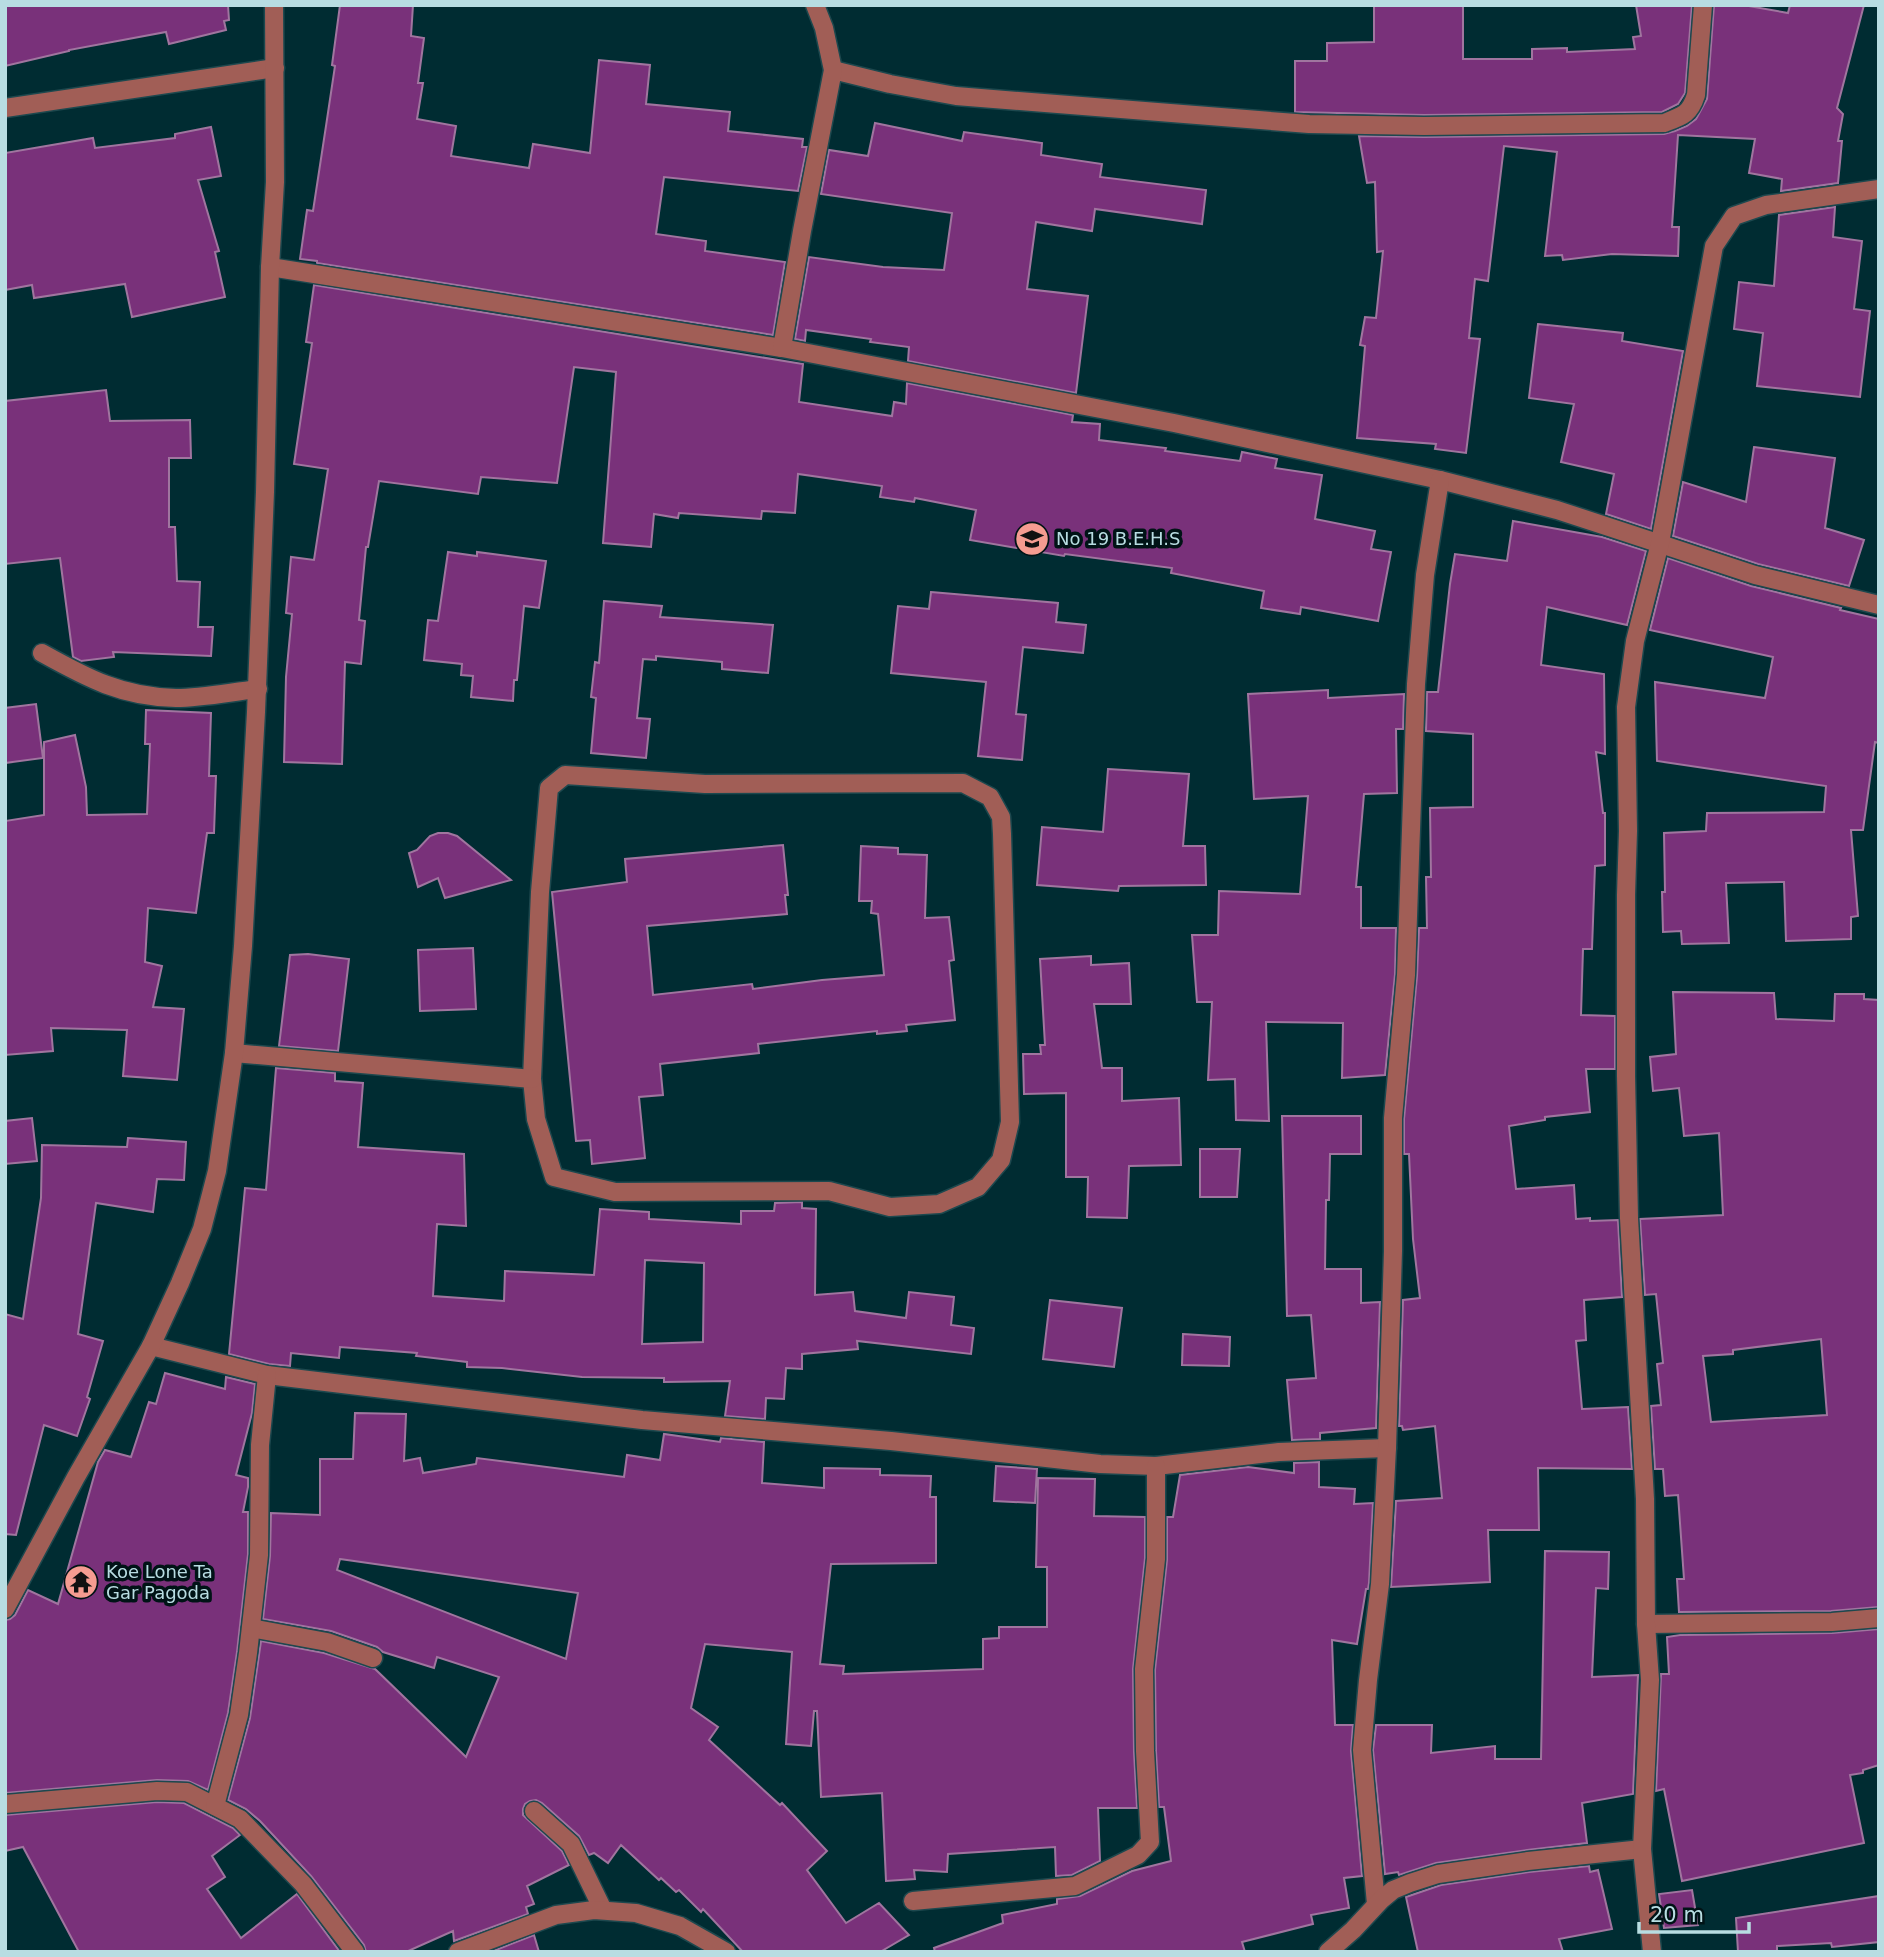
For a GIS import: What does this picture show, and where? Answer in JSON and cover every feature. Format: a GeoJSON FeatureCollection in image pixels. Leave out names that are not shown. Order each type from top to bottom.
{"type":"FeatureCollection","features":[{"type":"Feature","properties":{"kind":"street"},"geometry":{"type":"LineString","coordinates":[[5,1609],[151,1346],[202,1229],[216,1171],[234,1053],[258,689],[270,267],[275,182],[274,5]]}},
{"type":"Feature","properties":{"kind":"street"},"geometry":{"type":"LineString","coordinates":[[782,348],[833,70],[824,28],[815,5]]}},
{"type":"Feature","properties":{"kind":"street"},"geometry":{"type":"LineString","coordinates":[[833,70],[956,96],[1309,124],[1664,123],[1681,117],[1691,109],[1696,95],[1703,5]]}},
{"type":"Feature","properties":{"kind":"street"},"geometry":{"type":"LineString","coordinates":[[5,108],[275,68]]}},
{"type":"Feature","properties":{"kind":"street"},"geometry":{"type":"LineString","coordinates":[[1652,1952],[1642,1849],[1650,1680],[1646,1624],[1645,1499],[1629,1218],[1626,1076],[1626,719],[1635,641],[1660,543],[1714,246],[1734,216],[1766,205],[1879,189]]}},
{"type":"Feature","properties":{"kind":"street"},"geometry":{"type":"LineString","coordinates":[[270,267],[782,348],[1174,423],[1440,480],[1557,510],[1755,575],[1879,605]]}},
{"type":"Feature","properties":{"kind":"street"},"geometry":{"type":"LineString","coordinates":[[1376,1904],[1362,1750],[1380,1584],[1387,1448],[1393,1251],[1392,1118],[1406,975],[1416,684],[1425,575],[1440,480]]}},
{"type":"Feature","properties":{"kind":"street"},"geometry":{"type":"LineString","coordinates":[[42,653],[93,681],[131,693],[176,698],[258,689]]}},
{"type":"Feature","properties":{"kind":"street"},"geometry":{"type":"LineString","coordinates":[[565,775],[705,785],[963,783],[990,797],[1001,817],[1010,1122],[1001,1160],[978,1187],[939,1204],[890,1207],[829,1191],[615,1192],[554,1177],[536,1119],[532,1079],[540,892],[549,788],[565,775]]}},
{"type":"Feature","properties":{"kind":"street"},"geometry":{"type":"LineString","coordinates":[[234,1053],[532,1079]]}},
{"type":"Feature","properties":{"kind":"street"},"geometry":{"type":"LineString","coordinates":[[151,1346],[267,1376],[642,1420],[891,1441],[1100,1464],[1156,1466],[1279,1452],[1387,1448]]}},
{"type":"Feature","properties":{"kind":"street"},"geometry":{"type":"LineString","coordinates":[[215,1805],[239,1715],[251,1628],[259,1555],[260,1445],[267,1376]]}},
{"type":"Feature","properties":{"kind":"street"},"geometry":{"type":"LineString","coordinates":[[913,1902],[1075,1886],[1138,1855],[1150,1842],[1144,1669],[1156,1559],[1156,1466]]}},
{"type":"Feature","properties":{"kind":"street"},"geometry":{"type":"LineString","coordinates":[[1646,1624],[1832,1622],[1879,1618]]}},
{"type":"Feature","properties":{"kind":"street"},"geometry":{"type":"LineString","coordinates":[[251,1628],[327,1642],[373,1658]]}},
{"type":"Feature","properties":{"kind":"street"},"geometry":{"type":"LineString","coordinates":[[5,1804],[157,1791],[187,1792],[240,1819],[303,1884],[355,1952]]}},
{"type":"Feature","properties":{"kind":"street"},"geometry":{"type":"LineString","coordinates":[[534,1811],[571,1844],[603,1910]]}},
{"type":"Feature","properties":{"kind":"street"},"geometry":{"type":"LineString","coordinates":[[1328,1952],[1393,1890],[1438,1874],[1642,1849]]}},
{"type":"Feature","properties":{"kind":"street"},"geometry":{"type":"LineString","coordinates":[[458,1952],[556,1915],[603,1910],[636,1913],[680,1926],[726,1952]]}},
{"type":"Feature","properties":{"kind":"building"},"geometry":{"type":"Polygon","coordinates":[[[5,5],[228,5],[229,20],[224,21],[226,30],[169,44],[166,32],[69,50],[5,66],[5,5]]]}},
{"type":"Feature","properties":{"kind":"building"},"geometry":{"type":"Polygon","coordinates":[[[340,5],[413,5],[411,36],[424,38],[418,83],[423,83],[417,119],[456,126],[451,156],[529,168],[533,144],[590,153],[599,60],[650,65],[646,104],[730,112],[728,131],[803,139],[802,147],[807,147],[798,191],[664,177],[656,234],[706,241],[705,251],[785,262],[773,335],[300,259],[307,210],[313,211],[335,66],[332,65],[340,5]]]}},
{"type":"Feature","properties":{"kind":"building"},"geometry":{"type":"Polygon","coordinates":[[[1374,5],[1463,5],[1463,59],[1532,59],[1532,49],[1567,48],[1567,52],[1635,49],[1633,37],[1641,36],[1636,5],[1692,5],[1685,93],[1678,104],[1662,112],[1424,115],[1295,112],[1295,61],[1327,61],[1327,43],[1374,42],[1374,5]]]}},
{"type":"Feature","properties":{"kind":"building"},"geometry":{"type":"Polygon","coordinates":[[[1714,5],[1743,5],[1788,13],[1790,5],[1864,5],[1837,108],[1843,114],[1838,141],[1842,141],[1838,183],[1781,191],[1782,179],[1749,173],[1755,139],[1678,135],[1672,227],[1679,227],[1678,256],[1612,254],[1563,260],[1562,255],[1545,256],[1557,152],[1504,146],[1488,281],[1475,279],[1469,338],[1480,339],[1466,453],[1435,449],[1436,444],[1357,438],[1365,346],[1360,345],[1365,317],[1376,318],[1383,251],[1377,252],[1375,182],[1367,183],[1359,136],[1664,134],[1675,131],[1696,119],[1707,99],[1714,5]]]}},
{"type":"Feature","properties":{"kind":"building"},"geometry":{"type":"Polygon","coordinates":[[[875,123],[962,141],[964,132],[1042,143],[1041,155],[1102,164],[1100,177],[1206,190],[1202,224],[1095,209],[1092,231],[1036,222],[1027,289],[1088,296],[1076,393],[908,361],[909,347],[870,342],[871,339],[806,330],[805,341],[795,339],[809,257],[883,267],[944,270],[952,213],[821,194],[829,150],[868,156],[875,123]]]}},
{"type":"Feature","properties":{"kind":"building"},"geometry":{"type":"Polygon","coordinates":[[[211,127],[221,176],[198,180],[219,251],[215,252],[225,297],[132,317],[125,284],[34,298],[32,285],[5,290],[5,153],[93,138],[95,148],[175,138],[175,134],[211,127]]]}},
{"type":"Feature","properties":{"kind":"building"},"geometry":{"type":"Polygon","coordinates":[[[1835,207],[1833,237],[1862,241],[1854,309],[1870,311],[1860,397],[1757,386],[1763,333],[1734,329],[1739,282],[1774,286],[1779,215],[1835,207]]]}},
{"type":"Feature","properties":{"kind":"building"},"geometry":{"type":"Polygon","coordinates":[[[314,285],[803,364],[799,402],[892,416],[894,402],[906,404],[907,383],[1073,415],[1072,422],[1100,424],[1099,440],[1240,461],[1242,452],[1277,459],[1275,468],[1322,475],[1315,519],[1375,531],[1371,549],[1391,552],[1378,621],[1301,607],[1300,614],[1261,608],[1264,591],[1171,573],[1172,568],[1064,556],[970,540],[976,510],[915,498],[914,502],[880,497],[882,486],[798,474],[795,513],[762,511],[761,519],[679,513],[678,518],[654,514],[651,547],[603,543],[616,372],[574,367],[557,483],[481,477],[478,494],[379,481],[366,547],[359,620],[365,621],[361,664],[345,662],[342,764],[284,762],[286,677],[292,614],[286,613],[291,557],[314,560],[328,469],[294,464],[312,343],[306,342],[314,285]]]}},
{"type":"Feature","properties":{"kind":"building"},"geometry":{"type":"Polygon","coordinates":[[[1538,324],[1623,333],[1622,341],[1683,351],[1651,529],[1606,514],[1614,474],[1561,462],[1574,404],[1529,398],[1538,324]]]}},
{"type":"Feature","properties":{"kind":"building"},"geometry":{"type":"Polygon","coordinates":[[[106,390],[110,421],[190,420],[191,458],[169,458],[169,527],[175,527],[177,581],[200,582],[198,627],[213,627],[211,656],[113,652],[114,657],[81,661],[73,657],[60,558],[5,564],[5,401],[106,390]]]}},
{"type":"Feature","properties":{"kind":"building"},"geometry":{"type":"Polygon","coordinates":[[[1754,447],[1835,458],[1825,528],[1864,540],[1849,586],[1758,564],[1673,536],[1683,482],[1746,502],[1754,447]]]}},
{"type":"Feature","properties":{"kind":"building"},"geometry":{"type":"Polygon","coordinates":[[[1513,521],[1602,537],[1646,551],[1627,625],[1547,607],[1541,665],[1604,674],[1605,754],[1596,752],[1605,813],[1605,865],[1595,866],[1592,949],[1583,949],[1581,1015],[1615,1016],[1615,1069],[1586,1069],[1590,1112],[1545,1117],[1545,1120],[1509,1126],[1516,1189],[1574,1185],[1576,1219],[1618,1220],[1622,1297],[1584,1300],[1586,1340],[1576,1341],[1582,1409],[1628,1407],[1632,1469],[1538,1468],[1539,1530],[1488,1530],[1490,1582],[1391,1587],[1396,1501],[1442,1498],[1435,1426],[1403,1430],[1402,1426],[1399,1426],[1403,1300],[1420,1298],[1413,1239],[1409,1154],[1404,1154],[1404,1119],[1419,928],[1427,928],[1426,877],[1431,877],[1430,808],[1473,807],[1473,734],[1426,731],[1427,692],[1438,692],[1455,554],[1507,561],[1513,521]]]}},
{"type":"Feature","properties":{"kind":"building"},"geometry":{"type":"Polygon","coordinates":[[[448,552],[477,556],[477,552],[546,561],[539,608],[524,606],[513,701],[471,697],[473,676],[461,675],[462,664],[424,660],[428,620],[438,621],[448,552]]]}},
{"type":"Feature","properties":{"kind":"building"},"geometry":{"type":"Polygon","coordinates":[[[1668,558],[1751,586],[1879,619],[1879,743],[1875,742],[1863,830],[1851,830],[1858,916],[1851,917],[1851,939],[1786,941],[1784,882],[1726,883],[1729,943],[1682,944],[1681,931],[1663,932],[1664,833],[1706,831],[1707,813],[1824,812],[1826,786],[1657,761],[1655,682],[1765,698],[1773,657],[1650,630],[1668,558]]]}},
{"type":"Feature","properties":{"kind":"building"},"geometry":{"type":"Polygon","coordinates":[[[931,592],[1058,603],[1056,622],[1086,625],[1083,653],[1023,647],[1016,714],[1026,715],[1022,760],[978,756],[986,682],[891,673],[898,606],[929,609],[931,592]]]}},
{"type":"Feature","properties":{"kind":"building"},"geometry":{"type":"Polygon","coordinates":[[[604,601],[662,606],[660,617],[773,625],[768,673],[722,669],[722,662],[656,656],[656,660],[643,659],[637,718],[650,719],[646,758],[591,753],[596,698],[591,697],[595,662],[599,663],[604,601]]]}},
{"type":"Feature","properties":{"kind":"building"},"geometry":{"type":"Polygon","coordinates":[[[1328,690],[1328,698],[1404,694],[1403,729],[1396,729],[1397,793],[1364,794],[1356,887],[1361,887],[1361,928],[1396,928],[1395,974],[1385,1075],[1342,1078],[1343,1023],[1266,1022],[1269,1121],[1236,1120],[1235,1079],[1208,1080],[1212,1002],[1197,1002],[1192,935],[1218,935],[1219,891],[1300,894],[1308,796],[1254,799],[1248,694],[1328,690]]]}},
{"type":"Feature","properties":{"kind":"building"},"geometry":{"type":"Polygon","coordinates":[[[36,704],[43,758],[5,763],[5,708],[36,704]]]}},
{"type":"Feature","properties":{"kind":"building"},"geometry":{"type":"Polygon","coordinates":[[[146,710],[211,713],[209,776],[216,776],[214,833],[207,833],[196,913],[148,908],[145,962],[162,966],[153,1007],[184,1009],[177,1080],[123,1076],[127,1030],[51,1028],[53,1051],[5,1055],[5,821],[44,815],[44,742],[75,735],[86,787],[87,815],[147,814],[150,744],[145,744],[146,710]]]}},
{"type":"Feature","properties":{"kind":"building"},"geometry":{"type":"Polygon","coordinates":[[[1108,769],[1189,774],[1183,846],[1205,846],[1206,885],[1119,886],[1118,891],[1037,885],[1042,827],[1103,832],[1108,769]]]}},
{"type":"Feature","properties":{"kind":"building"},"geometry":{"type":"Polygon","coordinates":[[[438,833],[457,836],[511,880],[445,898],[438,878],[418,887],[409,853],[438,833]]]}},
{"type":"Feature","properties":{"kind":"building"},"geometry":{"type":"Polygon","coordinates":[[[783,845],[787,914],[647,926],[653,995],[752,984],[753,989],[884,975],[878,914],[871,913],[872,901],[859,901],[861,846],[898,848],[898,854],[927,855],[925,918],[949,917],[954,960],[949,961],[955,1020],[906,1025],[907,1031],[877,1034],[877,1031],[758,1044],[759,1053],[660,1064],[663,1095],[639,1097],[645,1158],[592,1164],[590,1140],[576,1141],[552,892],[627,882],[625,859],[783,845]]]}},
{"type":"Feature","properties":{"kind":"building"},"geometry":{"type":"Polygon","coordinates":[[[473,948],[476,1009],[420,1011],[418,950],[473,948]]]}},
{"type":"Feature","properties":{"kind":"building"},"geometry":{"type":"Polygon","coordinates":[[[308,954],[349,959],[338,1051],[279,1046],[290,955],[308,954]]]}},
{"type":"Feature","properties":{"kind":"building"},"geometry":{"type":"Polygon","coordinates":[[[1091,956],[1091,965],[1129,963],[1131,1004],[1094,1004],[1102,1068],[1122,1068],[1122,1101],[1179,1098],[1181,1165],[1129,1166],[1127,1218],[1087,1217],[1088,1177],[1066,1177],[1066,1093],[1024,1094],[1023,1054],[1041,1054],[1040,1045],[1045,1045],[1040,959],[1091,956]]]}},
{"type":"Feature","properties":{"kind":"building"},"geometry":{"type":"Polygon","coordinates":[[[1673,992],[1774,993],[1776,1019],[1834,1021],[1835,994],[1864,994],[1864,999],[1879,1000],[1879,1607],[1831,1611],[1679,1612],[1677,1579],[1684,1579],[1678,1495],[1665,1496],[1663,1469],[1655,1469],[1651,1406],[1661,1405],[1657,1364],[1663,1363],[1656,1294],[1645,1295],[1640,1219],[1723,1215],[1719,1133],[1684,1136],[1679,1088],[1653,1091],[1650,1057],[1676,1054],[1673,992]],[[1821,1339],[1733,1350],[1733,1354],[1703,1356],[1711,1422],[1827,1415],[1821,1339]]]}},
{"type":"Feature","properties":{"kind":"building"},"geometry":{"type":"Polygon","coordinates":[[[276,1068],[335,1073],[335,1081],[363,1083],[358,1147],[464,1154],[466,1226],[437,1224],[433,1296],[504,1301],[505,1271],[594,1275],[600,1209],[649,1212],[649,1219],[741,1224],[741,1211],[774,1211],[775,1203],[802,1202],[802,1208],[816,1209],[815,1295],[853,1292],[855,1311],[906,1318],[909,1292],[954,1297],[951,1325],[974,1328],[971,1354],[857,1341],[858,1349],[802,1354],[802,1369],[786,1368],[784,1399],[766,1398],[765,1419],[725,1416],[730,1381],[664,1382],[664,1378],[582,1377],[467,1367],[467,1362],[416,1356],[417,1353],[340,1347],[339,1358],[291,1353],[290,1366],[269,1364],[229,1354],[245,1188],[266,1190],[276,1068]],[[645,1260],[642,1344],[703,1342],[704,1263],[645,1260]]]}},
{"type":"Feature","properties":{"kind":"building"},"geometry":{"type":"Polygon","coordinates":[[[1282,1116],[1361,1116],[1361,1154],[1330,1154],[1325,1269],[1361,1269],[1361,1303],[1380,1302],[1376,1428],[1320,1433],[1320,1439],[1292,1440],[1287,1380],[1316,1378],[1311,1315],[1287,1316],[1282,1116]]]}},
{"type":"Feature","properties":{"kind":"building"},"geometry":{"type":"Polygon","coordinates":[[[32,1118],[37,1161],[5,1164],[5,1121],[32,1118]]]}},
{"type":"Feature","properties":{"kind":"building"},"geometry":{"type":"Polygon","coordinates":[[[128,1138],[186,1142],[184,1180],[157,1179],[153,1212],[96,1203],[78,1334],[103,1341],[87,1397],[90,1399],[77,1436],[44,1425],[16,1535],[5,1534],[5,1314],[23,1319],[41,1198],[42,1145],[127,1147],[128,1138]]]}},
{"type":"Feature","properties":{"kind":"building"},"geometry":{"type":"Polygon","coordinates":[[[1200,1149],[1240,1149],[1237,1197],[1200,1197],[1200,1149]]]}},
{"type":"Feature","properties":{"kind":"building"},"geometry":{"type":"Polygon","coordinates":[[[1050,1300],[1122,1308],[1114,1367],[1043,1359],[1050,1300]]]}},
{"type":"Feature","properties":{"kind":"building"},"geometry":{"type":"Polygon","coordinates":[[[1183,1334],[1230,1337],[1229,1366],[1182,1365],[1183,1334]]]}},
{"type":"Feature","properties":{"kind":"building"},"geometry":{"type":"Polygon","coordinates":[[[165,1373],[225,1389],[226,1377],[255,1384],[252,1413],[236,1475],[248,1478],[243,1512],[248,1512],[248,1554],[237,1652],[228,1713],[208,1790],[188,1781],[157,1780],[5,1793],[5,1620],[15,1615],[28,1590],[58,1604],[98,1462],[105,1450],[131,1457],[149,1402],[156,1404],[165,1373]]]}},
{"type":"Feature","properties":{"kind":"building"},"geometry":{"type":"Polygon","coordinates":[[[355,1413],[406,1414],[404,1461],[420,1458],[423,1473],[476,1464],[477,1458],[624,1477],[627,1455],[660,1460],[664,1434],[720,1442],[721,1438],[764,1442],[762,1483],[824,1488],[824,1468],[880,1469],[880,1475],[931,1476],[930,1497],[936,1497],[936,1563],[831,1564],[820,1664],[844,1666],[843,1674],[983,1669],[983,1639],[999,1638],[999,1627],[1047,1627],[1047,1567],[1036,1567],[1038,1478],[1095,1479],[1094,1516],[1145,1517],[1145,1558],[1133,1669],[1137,1808],[1098,1808],[1100,1861],[1072,1875],[1056,1876],[1055,1847],[948,1854],[947,1872],[914,1870],[915,1879],[886,1881],[882,1793],[821,1797],[817,1711],[814,1711],[811,1746],[786,1744],[792,1652],[705,1644],[691,1708],[718,1727],[709,1740],[780,1805],[782,1803],[827,1851],[807,1870],[846,1923],[879,1903],[909,1935],[880,1952],[743,1952],[703,1909],[701,1912],[679,1890],[676,1892],[661,1878],[659,1880],[621,1845],[608,1863],[594,1853],[589,1855],[579,1836],[536,1800],[525,1804],[523,1815],[562,1851],[569,1865],[527,1886],[534,1904],[526,1907],[528,1914],[454,1941],[453,1931],[406,1952],[366,1952],[364,1945],[311,1876],[260,1821],[246,1809],[228,1800],[250,1718],[261,1641],[324,1653],[375,1669],[466,1757],[499,1677],[437,1657],[434,1668],[383,1652],[377,1647],[331,1631],[263,1619],[270,1556],[271,1513],[320,1515],[320,1459],[353,1459],[355,1413]],[[340,1559],[337,1570],[566,1659],[578,1593],[340,1559]]]}},
{"type":"Feature","properties":{"kind":"building"},"geometry":{"type":"Polygon","coordinates":[[[1319,1462],[1319,1487],[1355,1489],[1354,1504],[1373,1503],[1369,1583],[1357,1644],[1332,1640],[1335,1725],[1353,1725],[1351,1751],[1362,1876],[1344,1878],[1349,1908],[1311,1915],[1313,1924],[1242,1942],[1245,1952],[935,1952],[934,1948],[1003,1923],[1002,1915],[1057,1904],[1057,1899],[1080,1896],[1132,1871],[1171,1861],[1164,1807],[1159,1807],[1155,1670],[1167,1560],[1167,1517],[1173,1517],[1180,1475],[1248,1467],[1294,1473],[1294,1463],[1319,1462]]]}},
{"type":"Feature","properties":{"kind":"building"},"geometry":{"type":"Polygon","coordinates":[[[996,1466],[1037,1469],[1035,1503],[994,1501],[996,1466]]]}},
{"type":"Feature","properties":{"kind":"building"},"geometry":{"type":"Polygon","coordinates":[[[1545,1551],[1609,1552],[1608,1589],[1596,1588],[1592,1677],[1638,1675],[1633,1794],[1582,1803],[1587,1843],[1436,1863],[1399,1875],[1398,1872],[1385,1874],[1373,1750],[1376,1725],[1432,1725],[1431,1753],[1495,1746],[1495,1759],[1541,1759],[1545,1551]]]}},
{"type":"Feature","properties":{"kind":"building"},"geometry":{"type":"Polygon","coordinates":[[[1879,1629],[1879,1765],[1863,1770],[1863,1773],[1850,1775],[1864,1843],[1682,1881],[1664,1789],[1656,1791],[1661,1674],[1669,1674],[1667,1637],[1832,1633],[1879,1629]]]}},
{"type":"Feature","properties":{"kind":"building"},"geometry":{"type":"Polygon","coordinates":[[[157,1802],[184,1803],[233,1828],[240,1835],[212,1856],[225,1877],[207,1889],[241,1938],[297,1894],[340,1952],[79,1952],[23,1847],[5,1851],[5,1815],[157,1802]]]}},
{"type":"Feature","properties":{"kind":"building"},"geometry":{"type":"Polygon","coordinates":[[[1589,1866],[1590,1872],[1598,1870],[1612,1929],[1559,1939],[1563,1952],[1418,1952],[1406,1897],[1441,1885],[1589,1866]]]}},
{"type":"Feature","properties":{"kind":"building"},"geometry":{"type":"Polygon","coordinates":[[[1692,1890],[1698,1925],[1664,1928],[1659,1894],[1692,1890]]]}},
{"type":"Feature","properties":{"kind":"building"},"geometry":{"type":"Polygon","coordinates":[[[1879,1896],[1879,1942],[1832,1947],[1831,1943],[1777,1946],[1777,1952],[1738,1952],[1736,1918],[1879,1896]]]}},
{"type":"Feature","properties":{"kind":"building"},"geometry":{"type":"Polygon","coordinates":[[[534,1935],[539,1952],[491,1952],[534,1935]]]}},
{"type":"Feature","properties":{"kind":"place","name":"No 19 B.E.H.S"},"geometry":{"type":"Point","coordinates":[1032,539]}},
{"type":"Feature","properties":{"kind":"place","name":"Koe Lone Ta Gar Pagoda"},"geometry":{"type":"Point","coordinates":[81,1582]}}]}
